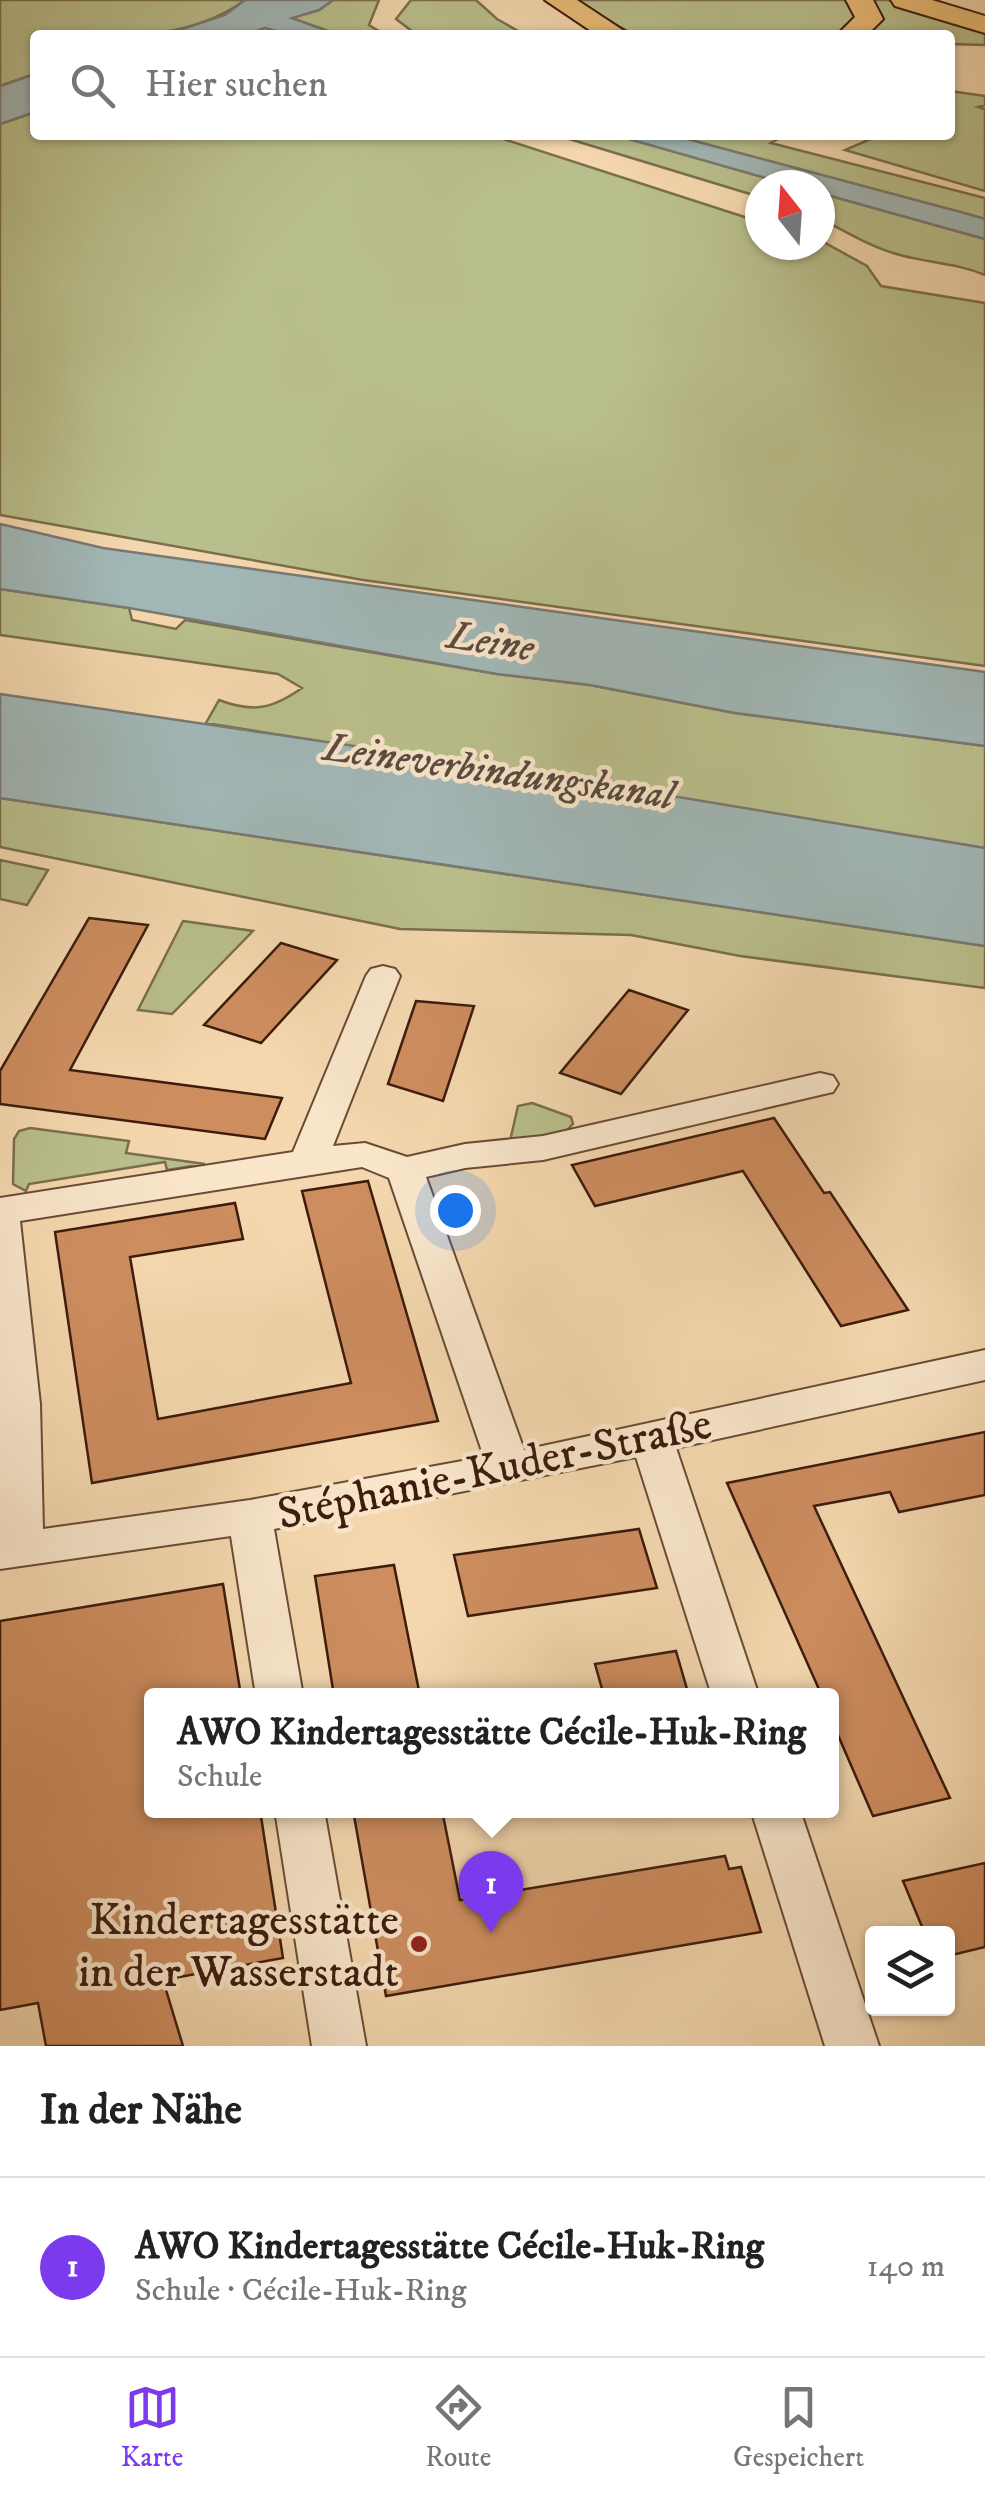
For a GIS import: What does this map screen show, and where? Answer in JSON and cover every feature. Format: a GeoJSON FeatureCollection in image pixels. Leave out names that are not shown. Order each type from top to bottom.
{"type":"FeatureCollection","features":[{"type":"Feature","properties":{"kind":"highway"},"geometry":{"type":"LineString","coordinates":[[528,0],[575,30]]}},
{"type":"Feature","properties":{"kind":"highway"},"geometry":{"type":"LineString","coordinates":[[558,0],[608,30]]}},
{"type":"Feature","properties":{"kind":"highway"},"geometry":{"type":"LineString","coordinates":[[856,30],[868,19],[859,0]]}},
{"type":"Feature","properties":{"kind":"highway"},"geometry":{"type":"LineString","coordinates":[[904,0],[985,25]]}},
{"type":"Feature","properties":{"kind":"highway"},"geometry":{"type":"LineString","coordinates":[[939,0],[985,15]]}},
{"type":"Feature","properties":{"kind":"street"},"geometry":{"type":"LineString","coordinates":[[308,1161],[382,976]]}},
{"type":"Feature","properties":{"kind":"street"},"geometry":{"type":"LineString","coordinates":[[11,1551],[19,1404],[0,1214],[308,1161],[364,1155],[404,1170],[465,1156],[543,1148],[820,1084]]}},
{"type":"Feature","properties":{"kind":"street"},"geometry":{"type":"LineString","coordinates":[[404,1170],[510,1468]]}},
{"type":"Feature","properties":{"kind":"street","name":"Stéphanie-Kuder-Straße"},"geometry":{"type":"LineString","coordinates":[[11,1551],[250,1517],[510,1468],[985,1365]]}},
{"type":"Feature","properties":{"kind":"street"},"geometry":{"type":"LineString","coordinates":[[651,1438],[733,1688]]}},
{"type":"Feature","properties":{"kind":"street"},"geometry":{"type":"LineString","coordinates":[[250,1517],[279,1688]]}},
{"type":"Feature","properties":{"kind":"street"},"geometry":{"type":"LineString","coordinates":[[300,1818],[339,2046]]}},
{"type":"Feature","properties":{"kind":"street"},"geometry":{"type":"LineString","coordinates":[[778,1818],[852,2046]]}},
{"type":"Feature","properties":{"kind":"green space"},"geometry":{"type":"Polygon","coordinates":[[[0,0],[245,0],[221,14],[175,30],[30,30],[30,76],[0,86],[0,0]]]}},
{"type":"Feature","properties":{"kind":"green space"},"geometry":{"type":"Polygon","coordinates":[[[333,0],[379,0],[369,25],[377,30],[325,30],[290,18],[319,10],[333,0]]]}},
{"type":"Feature","properties":{"kind":"green space"},"geometry":{"type":"Polygon","coordinates":[[[411,0],[476,0],[516,30],[410,30],[396,19],[411,0]]]}},
{"type":"Feature","properties":{"kind":"green space"},"geometry":{"type":"Polygon","coordinates":[[[570,0],[845,0],[858,14],[855,24],[845,30],[626,30],[570,0]]]}},
{"type":"Feature","properties":{"kind":"green space"},"geometry":{"type":"Polygon","coordinates":[[[871,0],[888,0],[985,30],[985,45],[955,44],[955,30],[866,30],[871,0]]]}},
{"type":"Feature","properties":{"kind":"green space"},"geometry":{"type":"Polygon","coordinates":[[[955,92],[985,96],[985,105],[978,107],[985,109],[985,191],[845,150],[868,140],[955,140],[955,92]]]}},
{"type":"Feature","properties":{"kind":"green space"},"geometry":{"type":"Polygon","coordinates":[[[30,114],[30,140],[506,140],[745,217],[745,260],[835,260],[835,248],[867,266],[881,286],[985,303],[985,666],[363,580],[0,515],[0,124],[30,114]]]}},
{"type":"Feature","properties":{"kind":"green space"},"geometry":{"type":"Polygon","coordinates":[[[572,140],[633,140],[745,172],[745,192],[572,140]]]}},
{"type":"Feature","properties":{"kind":"green space"},"geometry":{"type":"Polygon","coordinates":[[[691,140],[776,140],[771,143],[985,198],[985,219],[835,179],[835,170],[802,170],[691,140]]]}},
{"type":"Feature","properties":{"kind":"green space"},"geometry":{"type":"Polygon","coordinates":[[[835,197],[985,239],[985,275],[900,255],[835,226],[835,197]]]}},
{"type":"Feature","properties":{"kind":"green space"},"geometry":{"type":"Polygon","coordinates":[[[0,589],[129,608],[132,620],[176,629],[185,620],[497,674],[590,685],[735,713],[985,746],[985,848],[206,723],[219,700],[242,707],[262,707],[302,688],[278,674],[0,635],[0,589]]]}},
{"type":"Feature","properties":{"kind":"green space"},"geometry":{"type":"Polygon","coordinates":[[[0,798],[985,946],[985,988],[740,956],[631,935],[400,929],[0,847],[0,798]]]}},
{"type":"Feature","properties":{"kind":"green space"},"geometry":{"type":"Polygon","coordinates":[[[0,860],[48,870],[27,905],[0,899],[0,860]]]}},
{"type":"Feature","properties":{"kind":"green space"},"geometry":{"type":"Polygon","coordinates":[[[183,921],[253,931],[172,1014],[138,1010],[183,921]]]}},
{"type":"Feature","properties":{"kind":"green space"},"geometry":{"type":"Polygon","coordinates":[[[532,1103],[571,1117],[573,1124],[561,1136],[510,1141],[518,1106],[532,1103]]]}},
{"type":"Feature","properties":{"kind":"green space"},"geometry":{"type":"Polygon","coordinates":[[[30,1128],[129,1141],[126,1153],[205,1164],[167,1170],[165,1162],[29,1184],[26,1191],[13,1184],[14,1139],[19,1131],[30,1128]]]}},
{"type":"Feature","properties":{"kind":"water"},"geometry":{"type":"Polygon","coordinates":[[[245,0],[333,0],[319,10],[292,18],[325,30],[179,30],[225,15],[245,0]]]}},
{"type":"Feature","properties":{"kind":"water"},"geometry":{"type":"Polygon","coordinates":[[[30,76],[30,114],[0,124],[0,86],[30,76]]]}},
{"type":"Feature","properties":{"kind":"water"},"geometry":{"type":"Polygon","coordinates":[[[632,140],[691,140],[803,170],[745,172],[632,140]]]}},
{"type":"Feature","properties":{"kind":"water"},"geometry":{"type":"Polygon","coordinates":[[[835,179],[985,219],[985,239],[835,197],[835,179]]]}},
{"type":"Feature","properties":{"kind":"water","name":"Leine"},"geometry":{"type":"Polygon","coordinates":[[[0,524],[103,548],[985,672],[985,746],[735,713],[590,685],[497,674],[129,608],[0,589],[0,524]]]}},
{"type":"Feature","properties":{"kind":"water","name":"Leineverbindungskanal"},"geometry":{"type":"Polygon","coordinates":[[[0,694],[504,768],[985,848],[985,946],[0,798],[0,694]]]}},
{"type":"Feature","properties":{"kind":"building"},"geometry":{"type":"Polygon","coordinates":[[[89,918],[148,925],[70,1070],[282,1098],[265,1139],[0,1104],[0,1071],[89,918]]]}},
{"type":"Feature","properties":{"kind":"building"},"geometry":{"type":"Polygon","coordinates":[[[281,943],[337,960],[261,1043],[204,1025],[281,943]]]}},
{"type":"Feature","properties":{"kind":"building"},"geometry":{"type":"Polygon","coordinates":[[[629,990],[688,1010],[621,1094],[560,1073],[629,990]]]}},
{"type":"Feature","properties":{"kind":"building"},"geometry":{"type":"Polygon","coordinates":[[[416,1001],[474,1006],[443,1101],[388,1084],[416,1001]]]}},
{"type":"Feature","properties":{"kind":"building"},"geometry":{"type":"Polygon","coordinates":[[[774,1118],[824,1193],[830,1192],[908,1310],[841,1326],[743,1171],[595,1206],[572,1165],[774,1118]]]}},
{"type":"Feature","properties":{"kind":"building"},"geometry":{"type":"Polygon","coordinates":[[[368,1181],[438,1421],[92,1483],[55,1232],[235,1203],[243,1239],[130,1257],[158,1419],[351,1383],[302,1191],[368,1181]]]}},
{"type":"Feature","properties":{"kind":"building"},"geometry":{"type":"Polygon","coordinates":[[[985,1432],[985,1495],[899,1512],[890,1492],[814,1506],[950,1798],[873,1816],[839,1737],[839,1688],[818,1688],[727,1483],[985,1432]]]}},
{"type":"Feature","properties":{"kind":"building"},"geometry":{"type":"Polygon","coordinates":[[[639,1529],[657,1588],[468,1616],[454,1555],[639,1529]]]}},
{"type":"Feature","properties":{"kind":"building"},"geometry":{"type":"Polygon","coordinates":[[[394,1565],[418,1688],[333,1688],[315,1576],[394,1565]]]}},
{"type":"Feature","properties":{"kind":"building"},"geometry":{"type":"Polygon","coordinates":[[[223,1584],[240,1688],[144,1688],[144,1818],[261,1818],[283,1958],[163,1980],[183,2046],[46,2046],[38,2003],[0,2010],[0,1621],[223,1584]]]}},
{"type":"Feature","properties":{"kind":"building"},"geometry":{"type":"Polygon","coordinates":[[[676,1651],[687,1688],[602,1688],[595,1664],[676,1651]]]}},
{"type":"Feature","properties":{"kind":"building"},"geometry":{"type":"Polygon","coordinates":[[[354,1818],[444,1818],[460,1900],[725,1856],[729,1869],[741,1867],[761,1932],[386,1996],[354,1818]]]}},
{"type":"Feature","properties":{"kind":"building"},"geometry":{"type":"Polygon","coordinates":[[[985,1863],[985,1947],[955,1954],[955,1926],[922,1926],[903,1881],[985,1863]]]}},
{"type":"Feature","properties":{"kind":"place","name":"AWO Kindertagesstätte Cécile-Huk-Ring"},"geometry":{"type":"Point","coordinates":[491,1933]}},
{"type":"Feature","properties":{"kind":"place","name":"Kindertagesstätte in der Wasserstadt"},"geometry":{"type":"Point","coordinates":[419,1944]}}]}
